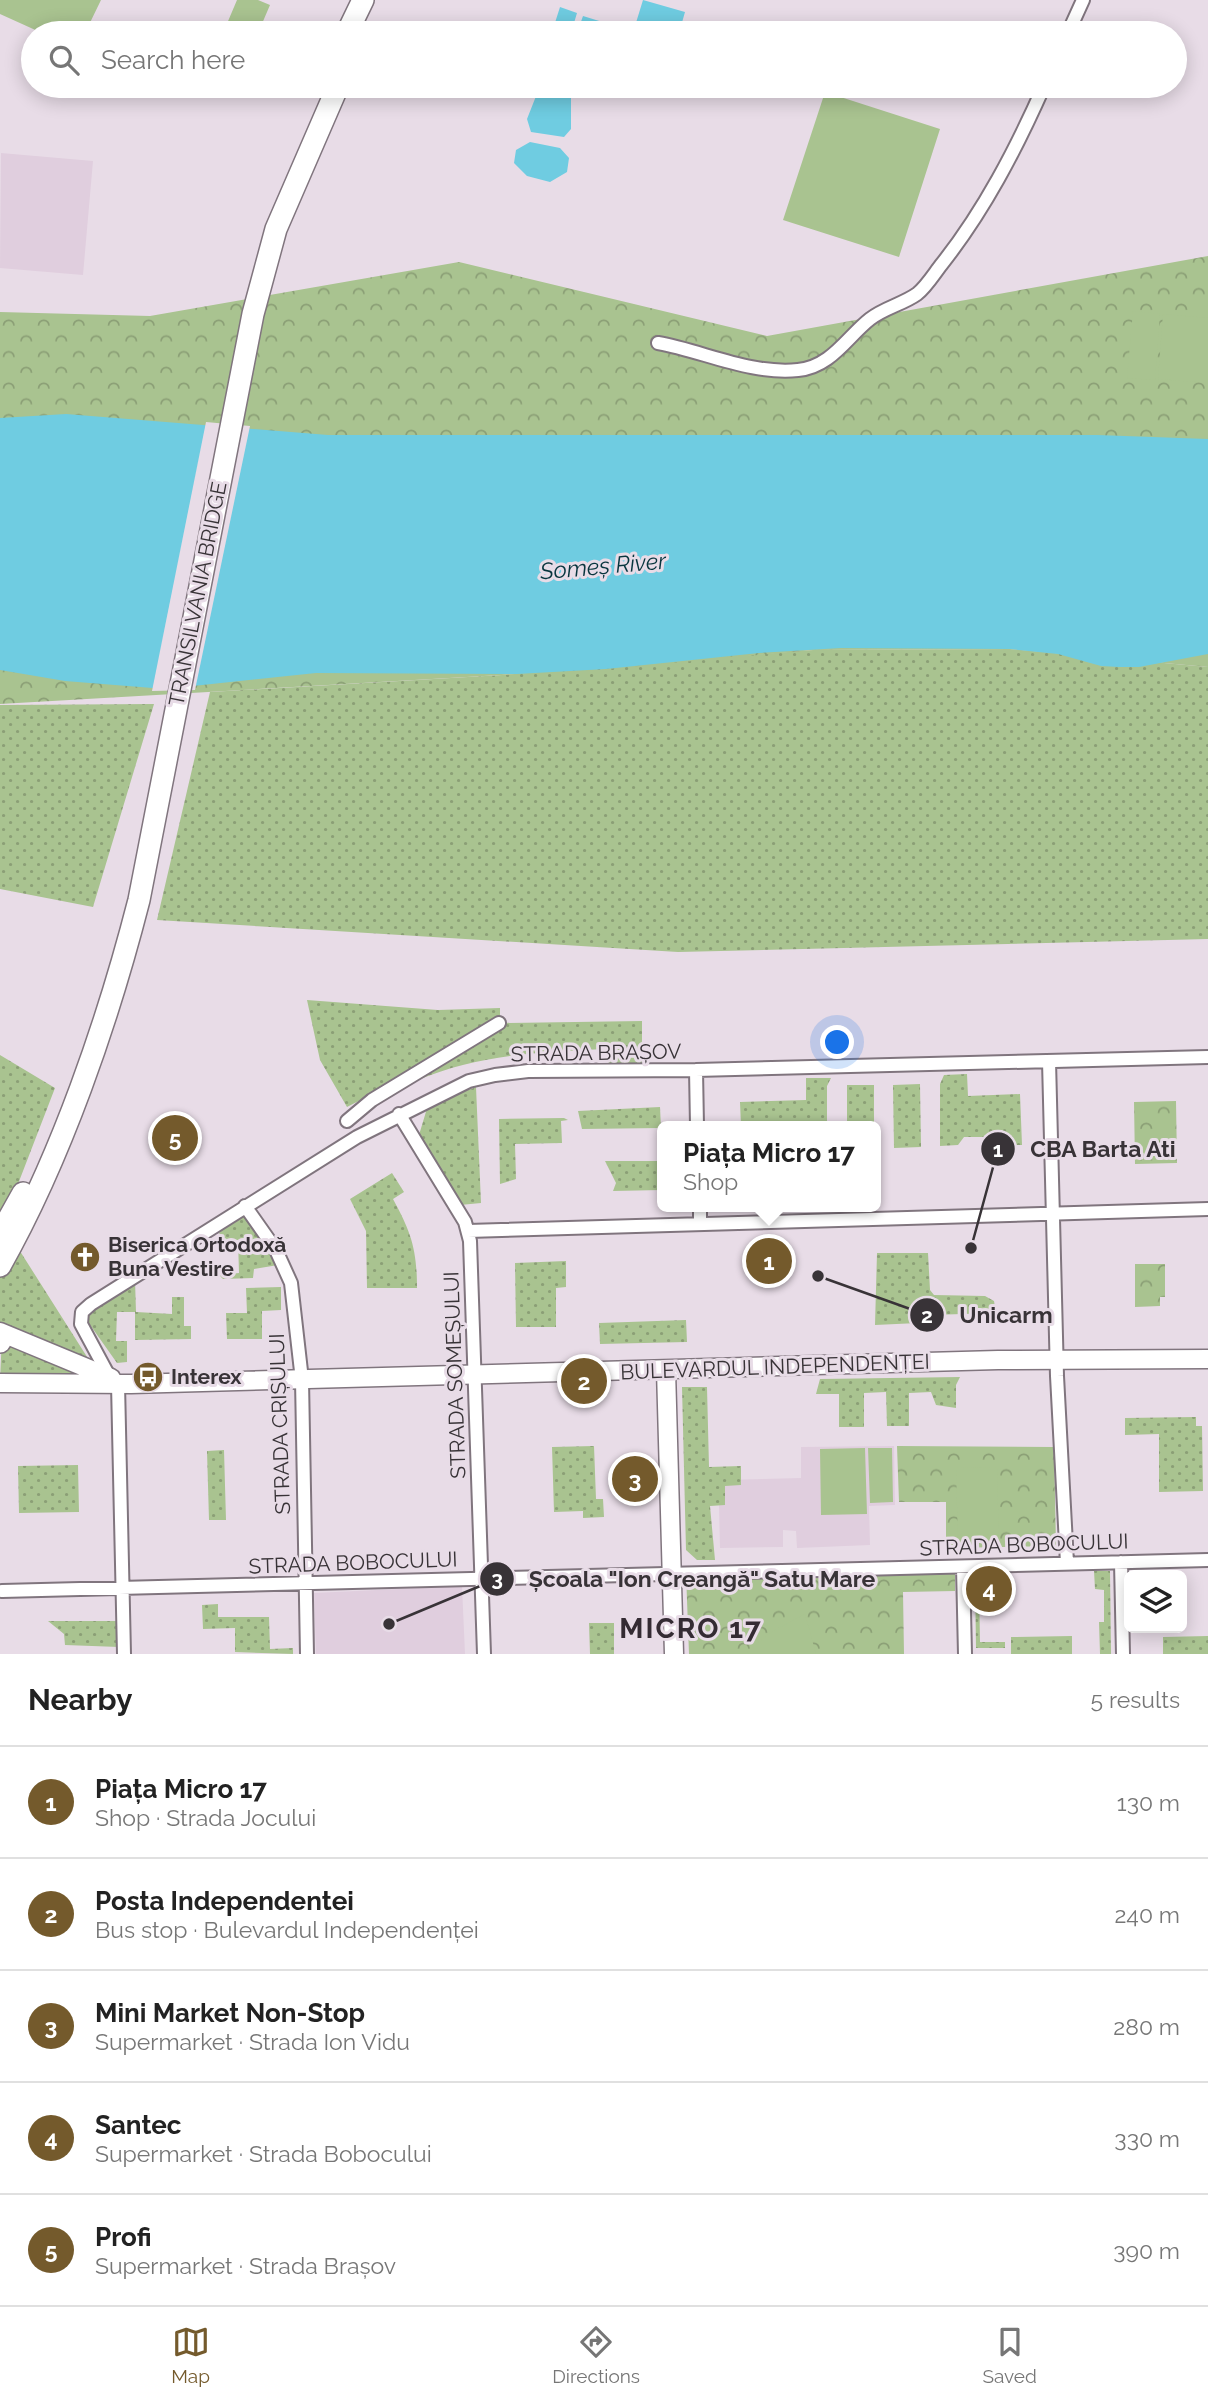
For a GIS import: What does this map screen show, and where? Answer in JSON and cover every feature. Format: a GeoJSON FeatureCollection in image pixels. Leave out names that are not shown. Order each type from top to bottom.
{"type":"FeatureCollection","features":[{"type":"Feature","properties":{"kind":"main road"},"geometry":{"type":"LineString","coordinates":[[353,21],[363,0]]}},
{"type":"Feature","properties":{"kind":"main road"},"geometry":{"type":"LineString","coordinates":[[368,21],[378,0]]}},
{"type":"Feature","properties":{"kind":"main road","name":"TRANSILVANIA BRIDGE"},"geometry":{"type":"LineString","coordinates":[[66,1106],[109,969],[127,898],[244,311],[267,226],[318,98]]}},
{"type":"Feature","properties":{"kind":"main road","name":"TRANSILVANIA BRIDGE"},"geometry":{"type":"LineString","coordinates":[[66,1106],[121,971],[139,900],[260,290],[276,229],[333,98]]}},
{"type":"Feature","properties":{"kind":"main road"},"geometry":{"type":"LineString","coordinates":[[0,1234],[66,1106]]}},
{"type":"Feature","properties":{"kind":"main road"},"geometry":{"type":"LineString","coordinates":[[0,1266],[35,1198],[66,1106]]}},
{"type":"Feature","properties":{"kind":"street"},"geometry":{"type":"LineString","coordinates":[[1073,21],[1083,0]]}},
{"type":"Feature","properties":{"kind":"street"},"geometry":{"type":"LineString","coordinates":[[657,343],[771,370],[801,370],[825,361],[849,342],[870,318],[919,293],[978,215],[1038,98]]}},
{"type":"Feature","properties":{"kind":"street"},"geometry":{"type":"LineString","coordinates":[[347,1121],[372,1100],[499,1023]]}},
{"type":"Feature","properties":{"kind":"street","name":"STRADA BRAȘOV"},"geometry":{"type":"LineString","coordinates":[[120,1382],[82,1324],[83,1311],[245,1206],[399,1114],[469,1081],[528,1071],[696,1070],[1208,1056]]}},
{"type":"Feature","properties":{"kind":"street"},"geometry":{"type":"LineString","coordinates":[[1049,1061],[1057,1359],[1067,1563]]}},
{"type":"Feature","properties":{"kind":"street"},"geometry":{"type":"LineString","coordinates":[[696,1070],[697,1121]]}},
{"type":"Feature","properties":{"kind":"street","name":"STRADA SOMEȘULUI"},"geometry":{"type":"LineString","coordinates":[[399,1114],[468,1231],[484,1654]]}},
{"type":"Feature","properties":{"kind":"street","name":"STRADA CRIȘULUI"},"geometry":{"type":"LineString","coordinates":[[245,1206],[276,1250],[290,1277],[302,1380],[307,1654]]}},
{"type":"Feature","properties":{"kind":"street"},"geometry":{"type":"LineString","coordinates":[[468,1231],[1208,1209]]}},
{"type":"Feature","properties":{"kind":"street"},"geometry":{"type":"LineString","coordinates":[[700,1212],[700,1224]]}},
{"type":"Feature","properties":{"kind":"street","name":"BULEVARDUL INDEPENDENȚEI"},"geometry":{"type":"LineString","coordinates":[[0,1332],[120,1382]]}},
{"type":"Feature","properties":{"kind":"street","name":"BULEVARDUL INDEPENDENȚEI"},"geometry":{"type":"LineString","coordinates":[[0,1383],[302,1380],[1057,1359],[1208,1359]]}},
{"type":"Feature","properties":{"kind":"street"},"geometry":{"type":"LineString","coordinates":[[667,1370],[674,1654]]}},
{"type":"Feature","properties":{"kind":"street"},"geometry":{"type":"LineString","coordinates":[[120,1382],[124,1654]]}},
{"type":"Feature","properties":{"kind":"street","name":"STRADA BOBOCULUI"},"geometry":{"type":"LineString","coordinates":[[2,1591],[1208,1560]]}},
{"type":"Feature","properties":{"kind":"street"},"geometry":{"type":"LineString","coordinates":[[1121,1562],[1122,1654]]}},
{"type":"Feature","properties":{"kind":"street"},"geometry":{"type":"LineString","coordinates":[[963,1567],[965,1654]]}},
{"type":"Feature","properties":{"kind":"shaded area"},"geometry":{"type":"Polygon","coordinates":[[[1,153],[93,161],[83,275],[0,268],[1,153]]]}},
{"type":"Feature","properties":{"kind":"shaded area"},"geometry":{"type":"Polygon","coordinates":[[[894,1446],[895,1505],[869,1506],[870,1545],[797,1548],[796,1531],[783,1530],[783,1547],[720,1548],[719,1505],[725,1505],[724,1480],[801,1478],[801,1447],[894,1446]]]}},
{"type":"Feature","properties":{"kind":"shaded area"},"geometry":{"type":"Polygon","coordinates":[[[462,1586],[465,1654],[316,1654],[314,1593],[462,1586]]]}},
{"type":"Feature","properties":{"kind":"green space"},"geometry":{"type":"Polygon","coordinates":[[[0,0],[101,0],[91,21],[21,21],[21,24],[0,14],[0,0]]]}},
{"type":"Feature","properties":{"kind":"green space"},"geometry":{"type":"Polygon","coordinates":[[[237,0],[258,0],[270,5],[263,21],[228,21],[237,0]]]}},
{"type":"Feature","properties":{"kind":"green space"},"geometry":{"type":"Polygon","coordinates":[[[823,98],[844,98],[940,129],[899,257],[783,220],[823,98]]]}},
{"type":"Feature","properties":{"kind":"green space"},"geometry":{"type":"Polygon","coordinates":[[[1208,256],[1208,667],[1010,649],[813,650],[606,669],[0,704],[0,312],[150,316],[459,262],[767,336],[1208,256]]]}},
{"type":"Feature","properties":{"kind":"green space"},"geometry":{"type":"Polygon","coordinates":[[[1133,311],[1160,314],[1155,380],[1127,378],[1133,311]]]}},
{"type":"Feature","properties":{"kind":"green space"},"geometry":{"type":"Polygon","coordinates":[[[1163,314],[1208,318],[1208,383],[1158,379],[1163,314]]]}},
{"type":"Feature","properties":{"kind":"green space"},"geometry":{"type":"Polygon","coordinates":[[[1010,649],[1208,667],[1208,939],[678,952],[157,920],[210,692],[502,675],[813,650],[1010,649]]]}},
{"type":"Feature","properties":{"kind":"green space"},"geometry":{"type":"Polygon","coordinates":[[[154,704],[93,907],[0,889],[0,705],[154,704]]]}},
{"type":"Feature","properties":{"kind":"green space"},"geometry":{"type":"Polygon","coordinates":[[[307,1000],[438,1010],[500,1008],[500,1023],[642,1021],[642,1063],[608,1063],[607,1049],[558,1051],[488,1060],[441,1071],[418,1080],[448,1055],[347,1107],[320,1060],[307,1000]]]}},
{"type":"Feature","properties":{"kind":"green space"},"geometry":{"type":"Polygon","coordinates":[[[0,1055],[55,1088],[13,1197],[0,1221],[0,1055]]]}},
{"type":"Feature","properties":{"kind":"green space"},"geometry":{"type":"Polygon","coordinates":[[[967,1074],[968,1096],[1020,1094],[1022,1145],[1016,1145],[1007,1137],[964,1137],[958,1145],[940,1146],[940,1084],[944,1075],[967,1074]]]}},
{"type":"Feature","properties":{"kind":"green space"},"geometry":{"type":"Polygon","coordinates":[[[806,1078],[831,1078],[827,1086],[827,1121],[741,1121],[740,1102],[806,1100],[806,1078]]]}},
{"type":"Feature","properties":{"kind":"green space"},"geometry":{"type":"Polygon","coordinates":[[[920,1084],[921,1147],[894,1148],[893,1085],[920,1084]]]}},
{"type":"Feature","properties":{"kind":"green space"},"geometry":{"type":"Polygon","coordinates":[[[847,1085],[874,1085],[874,1121],[847,1121],[847,1085]]]}},
{"type":"Feature","properties":{"kind":"green space"},"geometry":{"type":"Polygon","coordinates":[[[476,1087],[481,1203],[460,1205],[419,1135],[428,1105],[476,1087]]]}},
{"type":"Feature","properties":{"kind":"green space"},"geometry":{"type":"Polygon","coordinates":[[[1176,1101],[1177,1163],[1135,1164],[1134,1102],[1176,1101]]]}},
{"type":"Feature","properties":{"kind":"green space"},"geometry":{"type":"Polygon","coordinates":[[[660,1107],[661,1121],[657,1121],[657,1128],[582,1129],[578,1111],[660,1107]]]}},
{"type":"Feature","properties":{"kind":"green space"},"geometry":{"type":"Polygon","coordinates":[[[499,1119],[568,1120],[561,1121],[562,1143],[515,1144],[516,1179],[500,1184],[499,1119]]]}},
{"type":"Feature","properties":{"kind":"green space"},"geometry":{"type":"Polygon","coordinates":[[[605,1161],[657,1161],[657,1190],[613,1191],[616,1183],[605,1161]]]}},
{"type":"Feature","properties":{"kind":"green space"},"geometry":{"type":"Polygon","coordinates":[[[392,1173],[404,1192],[393,1199],[412,1241],[417,1288],[367,1288],[366,1231],[350,1199],[392,1173]]]}},
{"type":"Feature","properties":{"kind":"green space"},"geometry":{"type":"Polygon","coordinates":[[[245,1206],[284,1264],[254,1269],[253,1278],[223,1279],[219,1275],[239,1273],[238,1240],[218,1240],[222,1221],[245,1206]]]}},
{"type":"Feature","properties":{"kind":"green space"},"geometry":{"type":"Polygon","coordinates":[[[18,1248],[96,1371],[0,1324],[0,1276],[18,1248]]]}},
{"type":"Feature","properties":{"kind":"green space"},"geometry":{"type":"Polygon","coordinates":[[[877,1253],[928,1253],[930,1290],[934,1295],[985,1296],[994,1301],[996,1313],[930,1315],[933,1319],[918,1323],[875,1325],[877,1253]]]}},
{"type":"Feature","properties":{"kind":"green space"},"geometry":{"type":"Polygon","coordinates":[[[566,1261],[566,1287],[556,1288],[556,1327],[516,1327],[515,1263],[566,1261]]]}},
{"type":"Feature","properties":{"kind":"green space"},"geometry":{"type":"Polygon","coordinates":[[[1135,1264],[1165,1264],[1165,1297],[1160,1297],[1160,1306],[1135,1307],[1135,1264]]]}},
{"type":"Feature","properties":{"kind":"green space"},"geometry":{"type":"Polygon","coordinates":[[[135,1280],[136,1312],[172,1314],[172,1297],[184,1297],[184,1326],[191,1326],[191,1339],[135,1340],[135,1312],[117,1312],[116,1341],[127,1341],[127,1362],[117,1363],[88,1322],[88,1310],[135,1280]]]}},
{"type":"Feature","properties":{"kind":"green space"},"geometry":{"type":"Polygon","coordinates":[[[281,1287],[281,1310],[262,1311],[262,1339],[227,1339],[226,1313],[247,1313],[246,1288],[281,1287]]]}},
{"type":"Feature","properties":{"kind":"green space"},"geometry":{"type":"Polygon","coordinates":[[[686,1320],[687,1342],[600,1344],[599,1323],[686,1320]]]}},
{"type":"Feature","properties":{"kind":"green space"},"geometry":{"type":"Polygon","coordinates":[[[2,1335],[112,1381],[0,1381],[2,1335]]]}},
{"type":"Feature","properties":{"kind":"green space"},"geometry":{"type":"Polygon","coordinates":[[[960,1377],[956,1385],[956,1408],[936,1405],[931,1392],[909,1393],[909,1426],[887,1426],[886,1392],[864,1393],[864,1427],[839,1427],[839,1394],[816,1394],[820,1379],[960,1377]]]}},
{"type":"Feature","properties":{"kind":"green space"},"geometry":{"type":"Polygon","coordinates":[[[682,1387],[707,1387],[709,1467],[741,1466],[741,1485],[725,1486],[725,1505],[710,1506],[715,1560],[697,1560],[686,1550],[682,1387]]]}},
{"type":"Feature","properties":{"kind":"green space"},"geometry":{"type":"Polygon","coordinates":[[[1196,1417],[1196,1426],[1202,1426],[1203,1491],[1159,1492],[1159,1434],[1125,1435],[1125,1418],[1196,1417]]]}},
{"type":"Feature","properties":{"kind":"green space"},"geometry":{"type":"Polygon","coordinates":[[[594,1446],[596,1499],[603,1499],[604,1517],[583,1518],[583,1511],[554,1512],[552,1447],[594,1446]]]}},
{"type":"Feature","properties":{"kind":"green space"},"geometry":{"type":"Polygon","coordinates":[[[897,1446],[1054,1447],[1056,1546],[946,1548],[946,1502],[899,1502],[897,1446]]]}},
{"type":"Feature","properties":{"kind":"green space"},"geometry":{"type":"Polygon","coordinates":[[[865,1448],[867,1514],[821,1515],[820,1449],[865,1448]]]}},
{"type":"Feature","properties":{"kind":"green space"},"geometry":{"type":"Polygon","coordinates":[[[868,1448],[892,1448],[893,1502],[870,1503],[868,1448]]]}},
{"type":"Feature","properties":{"kind":"green space"},"geometry":{"type":"Polygon","coordinates":[[[224,1450],[226,1520],[209,1520],[207,1451],[224,1450]]]}},
{"type":"Feature","properties":{"kind":"green space"},"geometry":{"type":"Polygon","coordinates":[[[78,1465],[79,1512],[19,1513],[18,1466],[78,1465]]]}},
{"type":"Feature","properties":{"kind":"green space"},"geometry":{"type":"Polygon","coordinates":[[[997,1467],[999,1543],[958,1544],[956,1468],[997,1467]]]}},
{"type":"Feature","properties":{"kind":"green space"},"geometry":{"type":"Polygon","coordinates":[[[955,1570],[955,1591],[903,1592],[904,1654],[689,1654],[686,1573],[955,1570]]]}},
{"type":"Feature","properties":{"kind":"green space"},"geometry":{"type":"Polygon","coordinates":[[[1094,1571],[1110,1571],[1111,1654],[1100,1654],[1099,1622],[1104,1622],[1104,1590],[1095,1589],[1094,1571]]]}},
{"type":"Feature","properties":{"kind":"green space"},"geometry":{"type":"Polygon","coordinates":[[[994,1575],[995,1584],[979,1585],[980,1642],[1005,1642],[1005,1648],[976,1648],[975,1576],[994,1575]]]}},
{"type":"Feature","properties":{"kind":"green space"},"geometry":{"type":"Polygon","coordinates":[[[218,1604],[218,1617],[269,1617],[270,1649],[293,1648],[293,1654],[235,1652],[235,1628],[203,1629],[202,1605],[218,1604]]]}},
{"type":"Feature","properties":{"kind":"green space"},"geometry":{"type":"Polygon","coordinates":[[[805,1614],[816,1654],[749,1654],[747,1651],[773,1631],[805,1614]]]}},
{"type":"Feature","properties":{"kind":"green space"},"geometry":{"type":"Polygon","coordinates":[[[48,1621],[119,1621],[119,1647],[65,1645],[64,1634],[48,1621]]]}},
{"type":"Feature","properties":{"kind":"green space"},"geometry":{"type":"Polygon","coordinates":[[[589,1623],[614,1623],[614,1654],[590,1654],[589,1623]]]}},
{"type":"Feature","properties":{"kind":"green space"},"geometry":{"type":"Polygon","coordinates":[[[1072,1636],[1072,1654],[1011,1654],[1011,1637],[1072,1636]]]}},
{"type":"Feature","properties":{"kind":"green space"},"geometry":{"type":"Polygon","coordinates":[[[1208,1636],[1208,1654],[1163,1654],[1163,1637],[1208,1636]]]}},
{"type":"Feature","properties":{"kind":"water"},"geometry":{"type":"Polygon","coordinates":[[[643,0],[685,12],[682,21],[637,21],[643,0]]]}},
{"type":"Feature","properties":{"kind":"water"},"geometry":{"type":"Polygon","coordinates":[[[560,7],[577,13],[575,21],[556,21],[560,7]]]}},
{"type":"Feature","properties":{"kind":"water"},"geometry":{"type":"Polygon","coordinates":[[[583,16],[599,21],[581,21],[583,16]]]}},
{"type":"Feature","properties":{"kind":"water"},"geometry":{"type":"Polygon","coordinates":[[[535,98],[571,98],[571,129],[564,137],[531,132],[527,119],[535,98]]]}},
{"type":"Feature","properties":{"kind":"water"},"geometry":{"type":"Polygon","coordinates":[[[530,142],[560,148],[569,158],[567,172],[550,182],[527,176],[514,163],[516,150],[530,142]]]}},
{"type":"Feature","properties":{"kind":"water","name":"Someș River"},"geometry":{"type":"Polygon","coordinates":[[[66,414],[328,435],[1097,435],[1208,439],[1208,654],[1139,667],[1119,667],[1101,666],[1058,654],[1010,649],[841,648],[759,653],[606,669],[517,674],[316,673],[165,689],[65,681],[0,670],[0,418],[66,414]]]}},
{"type":"Feature","properties":{"kind":"pier"},"geometry":{"type":"Polygon","coordinates":[[[206,422],[250,426],[195,690],[152,691],[206,422]]]}},
{"type":"Feature","properties":{"kind":"place","name":"Profi"},"geometry":{"type":"Point","coordinates":[175,1138]}},
{"type":"Feature","properties":{"kind":"place","name":"CBA Barta Ati"},"geometry":{"type":"Point","coordinates":[971,1248]}},
{"type":"Feature","properties":{"kind":"place","name":"Biserica Ortodoxă Buna Vestire"},"geometry":{"type":"Point","coordinates":[85,1257]}},
{"type":"Feature","properties":{"kind":"place","name":"Piața Micro 17"},"geometry":{"type":"Point","coordinates":[769,1261]}},
{"type":"Feature","properties":{"kind":"place","name":"Unicarm"},"geometry":{"type":"Point","coordinates":[818,1276]}},
{"type":"Feature","properties":{"kind":"place","name":"Interex"},"geometry":{"type":"Point","coordinates":[148,1377]}},
{"type":"Feature","properties":{"kind":"place","name":"Posta Independentei"},"geometry":{"type":"Point","coordinates":[584,1381]}},
{"type":"Feature","properties":{"kind":"place","name":"Mini Market Non-Stop"},"geometry":{"type":"Point","coordinates":[635,1479]}},
{"type":"Feature","properties":{"kind":"place","name":"Santec"},"geometry":{"type":"Point","coordinates":[989,1589]}},
{"type":"Feature","properties":{"kind":"place","name":"Școala \"Ion Creangă\" Satu Mare"},"geometry":{"type":"Point","coordinates":[389,1624]}},
{"type":"Feature","properties":{"kind":"district","name":"MICRO 17"},"geometry":{"type":"Point","coordinates":[691,1628]}}]}
